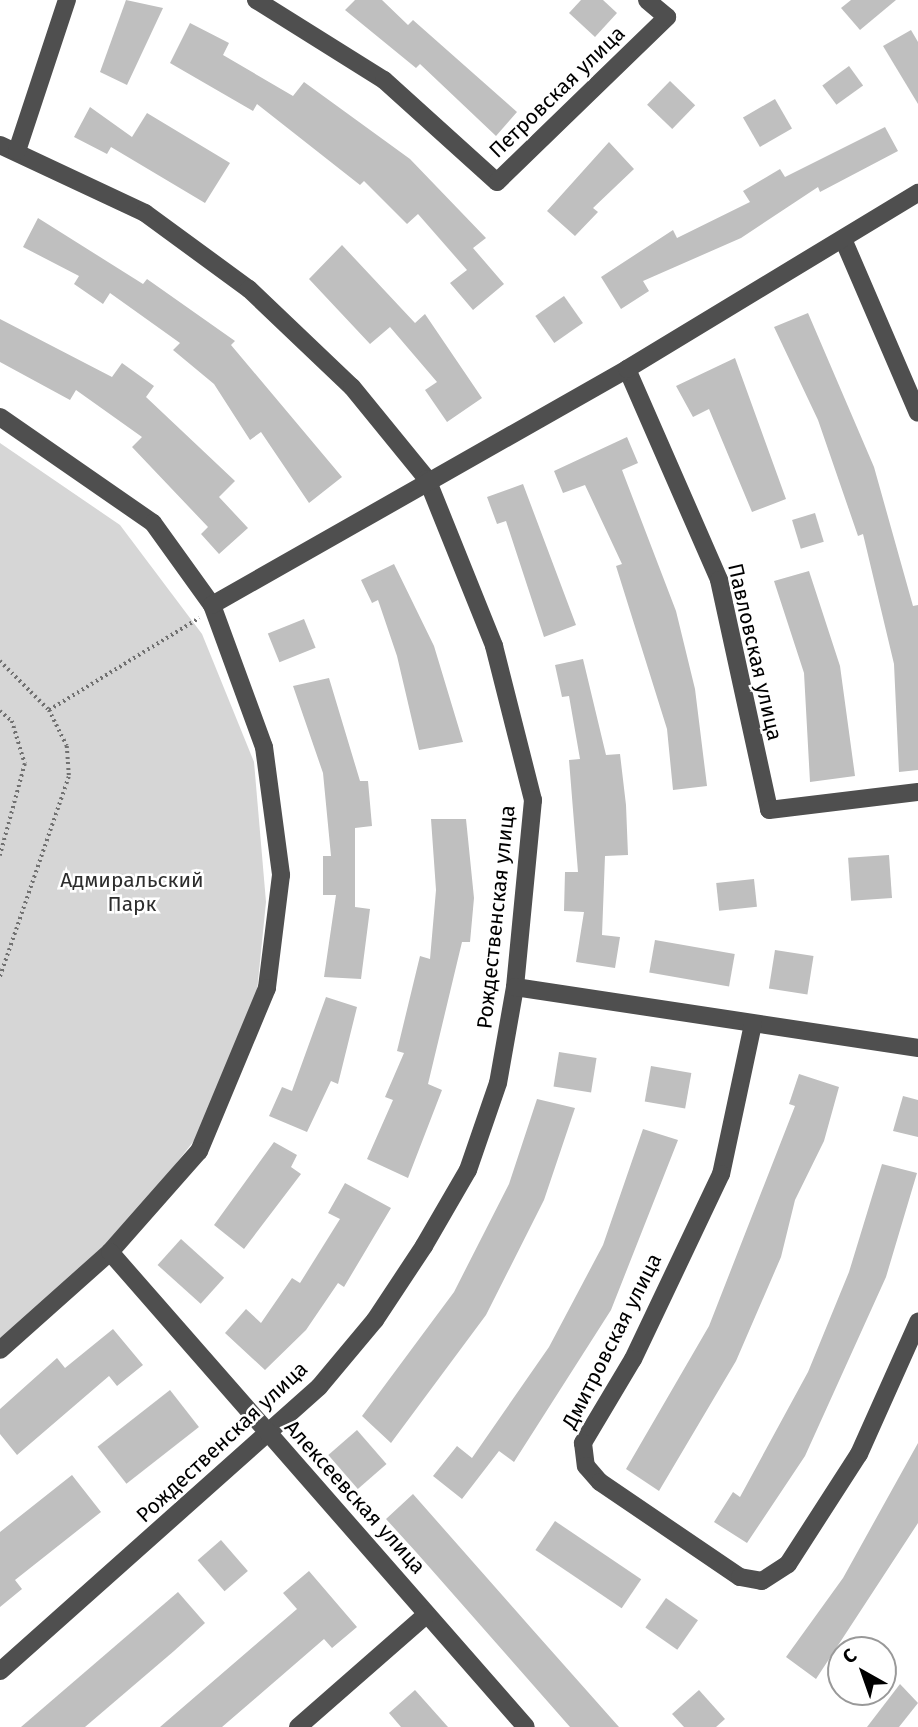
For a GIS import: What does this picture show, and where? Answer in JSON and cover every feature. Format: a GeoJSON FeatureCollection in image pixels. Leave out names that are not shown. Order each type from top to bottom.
{"type":"FeatureCollection","features":[{"type":"Feature","properties":{"kind":"street"},"geometry":{"type":"LineString","coordinates":[[9,148],[67,0]]}},
{"type":"Feature","properties":{"kind":"street","name":"Петровская улица"},"geometry":{"type":"LineString","coordinates":[[256,0],[384,80],[497,182],[667,17],[648,0]]}},
{"type":"Feature","properties":{"kind":"street","name":"Рождественская улица"},"geometry":{"type":"LineString","coordinates":[[0,1671],[269,1436],[375,1320],[468,1170],[498,1083],[515,987],[533,800],[494,646],[427,479],[352,387],[249,289],[145,213],[9,148]]}},
{"type":"Feature","properties":{"kind":"street"},"geometry":{"type":"LineString","coordinates":[[212,606],[427,479],[627,369],[918,193]]}},
{"type":"Feature","properties":{"kind":"street"},"geometry":{"type":"LineString","coordinates":[[843,239],[918,413]]}},
{"type":"Feature","properties":{"kind":"street","name":"Павловская улица"},"geometry":{"type":"LineString","coordinates":[[627,369],[719,580],[769,810],[918,792]]}},
{"type":"Feature","properties":{"kind":"street"},"geometry":{"type":"LineString","coordinates":[[0,417],[153,523],[212,606],[264,747],[281,875],[267,988],[199,1151],[110,1252],[0,1350]]}},
{"type":"Feature","properties":{"kind":"street"},"geometry":{"type":"LineString","coordinates":[[515,987],[918,1048]]}},
{"type":"Feature","properties":{"kind":"street","name":"Дмитровская улица"},"geometry":{"type":"LineString","coordinates":[[753,1024],[721,1174],[633,1359],[583,1443],[586,1466],[600,1482],[740,1577],[762,1581],[788,1564],[859,1454],[918,1322]]}},
{"type":"Feature","properties":{"kind":"street","name":"Алексеевская улица"},"geometry":{"type":"LineString","coordinates":[[110,1252],[526,1727]]}},
{"type":"Feature","properties":{"kind":"street"},"geometry":{"type":"LineString","coordinates":[[298,1727],[427,1614]]}},
{"type":"Feature","properties":{"kind":"path"},"geometry":{"type":"LineString","coordinates":[[49,710],[194,623],[212,606]]}},
{"type":"Feature","properties":{"kind":"path"},"geometry":{"type":"LineString","coordinates":[[0,661],[49,710],[67,746],[69,776],[0,977]]}},
{"type":"Feature","properties":{"kind":"path"},"geometry":{"type":"LineString","coordinates":[[0,711],[12,722],[25,764],[0,856]]}},
{"type":"Feature","properties":{"kind":"green space","name":"Адмиральский Парк"},"geometry":{"type":"Polygon","coordinates":[[[0,443],[120,525],[202,634],[254,762],[266,902],[256,1001],[204,1128],[115,1241],[0,1339],[0,443]]]}},
{"type":"Feature","properties":{"kind":"building"},"geometry":{"type":"Polygon","coordinates":[[[126,0],[163,8],[127,85],[100,72],[126,0]]]}},
{"type":"Feature","properties":{"kind":"building"},"geometry":{"type":"Polygon","coordinates":[[[355,0],[382,0],[408,25],[413,20],[517,112],[496,136],[420,64],[416,68],[345,10],[355,0]]]}},
{"type":"Feature","properties":{"kind":"building"},"geometry":{"type":"Polygon","coordinates":[[[581,0],[603,0],[617,13],[595,37],[569,13],[581,0]]]}},
{"type":"Feature","properties":{"kind":"building"},"geometry":{"type":"Polygon","coordinates":[[[851,0],[896,0],[860,30],[841,8],[851,0]]]}},
{"type":"Feature","properties":{"kind":"building"},"geometry":{"type":"Polygon","coordinates":[[[190,23],[229,43],[223,55],[293,96],[304,82],[410,159],[486,238],[473,248],[504,284],[473,310],[450,283],[467,270],[418,214],[407,224],[364,181],[360,185],[257,104],[253,111],[170,63],[190,23]]]}},
{"type":"Feature","properties":{"kind":"building"},"geometry":{"type":"Polygon","coordinates":[[[911,30],[918,42],[918,104],[883,46],[911,30]]]}},
{"type":"Feature","properties":{"kind":"building"},"geometry":{"type":"Polygon","coordinates":[[[849,66],[863,85],[836,105],[822,85],[849,66]]]}},
{"type":"Feature","properties":{"kind":"building"},"geometry":{"type":"Polygon","coordinates":[[[670,81],[695,105],[672,129],[647,105],[670,81]]]}},
{"type":"Feature","properties":{"kind":"building"},"geometry":{"type":"Polygon","coordinates":[[[775,99],[792,128],[760,147],[743,118],[775,99]]]}},
{"type":"Feature","properties":{"kind":"building"},"geometry":{"type":"Polygon","coordinates":[[[90,107],[132,137],[147,113],[230,163],[205,203],[111,147],[107,154],[74,137],[90,107]]]}},
{"type":"Feature","properties":{"kind":"building"},"geometry":{"type":"Polygon","coordinates":[[[885,127],[898,151],[820,192],[818,187],[741,238],[643,281],[649,291],[621,309],[601,277],[673,230],[677,238],[750,202],[743,191],[780,169],[785,177],[885,127]]]}},
{"type":"Feature","properties":{"kind":"building"},"geometry":{"type":"Polygon","coordinates":[[[609,142],[634,169],[593,208],[598,212],[575,236],[547,211],[609,142]]]}},
{"type":"Feature","properties":{"kind":"building"},"geometry":{"type":"Polygon","coordinates":[[[38,218],[143,284],[147,279],[235,341],[231,345],[342,477],[309,503],[261,432],[250,440],[214,384],[173,350],[180,343],[110,293],[103,304],[74,284],[79,276],[23,247],[38,218]]]}},
{"type":"Feature","properties":{"kind":"building"},"geometry":{"type":"Polygon","coordinates":[[[342,245],[415,323],[425,314],[482,398],[447,422],[425,390],[437,382],[390,327],[370,344],[309,279],[342,245]]]}},
{"type":"Feature","properties":{"kind":"building"},"geometry":{"type":"Polygon","coordinates":[[[564,296],[583,323],[554,343],[535,316],[564,296]]]}},
{"type":"Feature","properties":{"kind":"building"},"geometry":{"type":"Polygon","coordinates":[[[808,313],[874,467],[913,606],[918,605],[918,770],[899,772],[894,664],[863,534],[858,536],[818,420],[774,327],[808,313]]]}},
{"type":"Feature","properties":{"kind":"building"},"geometry":{"type":"Polygon","coordinates":[[[0,319],[112,377],[122,363],[154,386],[146,397],[235,481],[219,497],[248,528],[219,554],[201,534],[208,527],[132,447],[142,437],[76,390],[70,400],[0,362],[0,319]]]}},
{"type":"Feature","properties":{"kind":"building"},"geometry":{"type":"Polygon","coordinates":[[[735,358],[786,499],[752,512],[709,409],[693,417],[676,386],[735,358]]]}},
{"type":"Feature","properties":{"kind":"building"},"geometry":{"type":"Polygon","coordinates":[[[627,437],[638,463],[622,470],[676,611],[695,689],[707,786],[673,790],[667,729],[616,566],[622,564],[585,485],[563,493],[554,471],[627,437]]]}},
{"type":"Feature","properties":{"kind":"building"},"geometry":{"type":"Polygon","coordinates":[[[523,484],[576,625],[544,637],[506,521],[497,524],[487,497],[523,484]]]}},
{"type":"Feature","properties":{"kind":"building"},"geometry":{"type":"Polygon","coordinates":[[[815,513],[824,542],[801,549],[792,520],[815,513]]]}},
{"type":"Feature","properties":{"kind":"building"},"geometry":{"type":"Polygon","coordinates":[[[394,564],[434,646],[463,742],[419,750],[397,656],[378,600],[372,603],[361,580],[394,564]]]}},
{"type":"Feature","properties":{"kind":"building"},"geometry":{"type":"Polygon","coordinates":[[[809,571],[840,666],[855,776],[810,782],[804,673],[774,581],[809,571]]]}},
{"type":"Feature","properties":{"kind":"building"},"geometry":{"type":"Polygon","coordinates":[[[304,619],[316,648],[279,662],[268,634],[304,619]]]}},
{"type":"Feature","properties":{"kind":"building"},"geometry":{"type":"Polygon","coordinates":[[[583,659],[606,755],[620,754],[626,805],[628,855],[605,856],[602,935],[620,937],[615,968],[576,962],[584,912],[564,911],[565,872],[578,872],[569,760],[580,759],[569,696],[562,697],[555,665],[583,659]]]}},
{"type":"Feature","properties":{"kind":"building"},"geometry":{"type":"Polygon","coordinates":[[[329,678],[360,781],[368,781],[372,826],[355,828],[355,907],[370,909],[361,979],[324,977],[336,895],[323,895],[323,856],[331,856],[323,773],[293,686],[329,678]]]}},
{"type":"Feature","properties":{"kind":"building"},"geometry":{"type":"Polygon","coordinates":[[[431,819],[466,819],[474,898],[470,942],[462,942],[428,1084],[442,1090],[408,1178],[367,1159],[393,1100],[385,1097],[404,1053],[397,1051],[420,956],[430,959],[436,890],[431,819]]]}},
{"type":"Feature","properties":{"kind":"building"},"geometry":{"type":"Polygon","coordinates":[[[889,855],[892,898],[851,901],[848,858],[889,855]]]}},
{"type":"Feature","properties":{"kind":"building"},"geometry":{"type":"Polygon","coordinates":[[[754,879],[757,907],[719,911],[716,883],[754,879]]]}},
{"type":"Feature","properties":{"kind":"building"},"geometry":{"type":"Polygon","coordinates":[[[655,940],[735,954],[729,987],[649,972],[655,940]]]}},
{"type":"Feature","properties":{"kind":"building"},"geometry":{"type":"Polygon","coordinates":[[[775,950],[814,956],[807,995],[769,989],[775,950]]]}},
{"type":"Feature","properties":{"kind":"building"},"geometry":{"type":"Polygon","coordinates":[[[326,997],[357,1007],[338,1084],[331,1081],[307,1132],[269,1116],[282,1087],[292,1091],[326,997]]]}},
{"type":"Feature","properties":{"kind":"building"},"geometry":{"type":"Polygon","coordinates":[[[559,1052],[597,1058],[591,1093],[554,1087],[559,1052]]]}},
{"type":"Feature","properties":{"kind":"building"},"geometry":{"type":"Polygon","coordinates":[[[651,1066],[691,1073],[685,1109],[645,1101],[651,1066]]]}},
{"type":"Feature","properties":{"kind":"building"},"geometry":{"type":"Polygon","coordinates":[[[799,1074],[839,1087],[824,1141],[795,1200],[781,1257],[736,1361],[659,1491],[626,1469],[709,1326],[795,1106],[789,1104],[799,1074]]]}},
{"type":"Feature","properties":{"kind":"building"},"geometry":{"type":"Polygon","coordinates":[[[903,1096],[918,1100],[918,1137],[893,1131],[903,1096]]]}},
{"type":"Feature","properties":{"kind":"building"},"geometry":{"type":"Polygon","coordinates":[[[537,1099],[575,1108],[544,1200],[486,1315],[391,1443],[362,1416],[454,1292],[509,1184],[537,1099]]]}},
{"type":"Feature","properties":{"kind":"building"},"geometry":{"type":"Polygon","coordinates":[[[643,1129],[678,1140],[611,1310],[514,1462],[499,1451],[462,1499],[433,1476],[457,1446],[472,1458],[549,1347],[603,1245],[643,1129]]]}},
{"type":"Feature","properties":{"kind":"building"},"geometry":{"type":"Polygon","coordinates":[[[274,1142],[297,1155],[291,1167],[301,1174],[244,1249],[214,1225],[274,1142]]]}},
{"type":"Feature","properties":{"kind":"building"},"geometry":{"type":"Polygon","coordinates":[[[882,1164],[917,1173],[886,1277],[805,1456],[747,1543],[714,1522],[733,1492],[740,1497],[808,1372],[849,1272],[882,1164]]]}},
{"type":"Feature","properties":{"kind":"building"},"geometry":{"type":"Polygon","coordinates":[[[345,1183],[391,1208],[344,1287],[338,1283],[306,1330],[265,1370],[225,1333],[246,1309],[261,1323],[292,1278],[300,1283],[340,1219],[328,1213],[345,1183]]]}},
{"type":"Feature","properties":{"kind":"building"},"geometry":{"type":"Polygon","coordinates":[[[181,1239],[224,1278],[201,1304],[158,1265],[181,1239]]]}},
{"type":"Feature","properties":{"kind":"building"},"geometry":{"type":"Polygon","coordinates":[[[113,1329],[143,1365],[117,1386],[109,1376],[17,1455],[0,1434],[0,1409],[57,1358],[65,1368],[113,1329]]]}},
{"type":"Feature","properties":{"kind":"building"},"geometry":{"type":"Polygon","coordinates":[[[170,1390],[199,1427],[126,1484],[98,1447],[170,1390]]]}},
{"type":"Feature","properties":{"kind":"building"},"geometry":{"type":"Polygon","coordinates":[[[357,1430],[387,1464],[358,1489],[328,1455],[357,1430]]]}},
{"type":"Feature","properties":{"kind":"building"},"geometry":{"type":"Polygon","coordinates":[[[918,1443],[918,1523],[844,1636],[827,1636],[827,1662],[816,1679],[786,1657],[843,1578],[918,1443]]]}},
{"type":"Feature","properties":{"kind":"building"},"geometry":{"type":"Polygon","coordinates":[[[72,1475],[101,1512],[15,1580],[22,1589],[0,1607],[0,1532],[72,1475]]]}},
{"type":"Feature","properties":{"kind":"building"},"geometry":{"type":"Polygon","coordinates":[[[413,1494],[619,1727],[570,1727],[386,1519],[413,1494]]]}},
{"type":"Feature","properties":{"kind":"building"},"geometry":{"type":"Polygon","coordinates":[[[555,1521],[641,1579],[622,1608],[535,1550],[555,1521]]]}},
{"type":"Feature","properties":{"kind":"building"},"geometry":{"type":"Polygon","coordinates":[[[221,1540],[248,1571],[225,1591],[198,1560],[221,1540]]]}},
{"type":"Feature","properties":{"kind":"building"},"geometry":{"type":"Polygon","coordinates":[[[309,1571],[357,1627],[332,1648],[324,1639],[222,1727],[160,1727],[297,1609],[283,1593],[309,1571]]]}},
{"type":"Feature","properties":{"kind":"building"},"geometry":{"type":"Polygon","coordinates":[[[178,1592],[205,1623],[174,1651],[85,1727],[21,1727],[178,1592]]]}},
{"type":"Feature","properties":{"kind":"building"},"geometry":{"type":"Polygon","coordinates":[[[666,1598],[698,1620],[677,1650],[645,1627],[666,1598]]]}},
{"type":"Feature","properties":{"kind":"building"},"geometry":{"type":"Polygon","coordinates":[[[900,1684],[918,1703],[899,1727],[867,1727],[883,1706],[897,1706],[897,1688],[900,1684]]]}},
{"type":"Feature","properties":{"kind":"building"},"geometry":{"type":"Polygon","coordinates":[[[415,1690],[448,1727],[401,1727],[389,1713],[415,1690]]]}},
{"type":"Feature","properties":{"kind":"building"},"geometry":{"type":"Polygon","coordinates":[[[699,1690],[725,1719],[716,1727],[684,1727],[672,1714],[699,1690]]]}}]}
